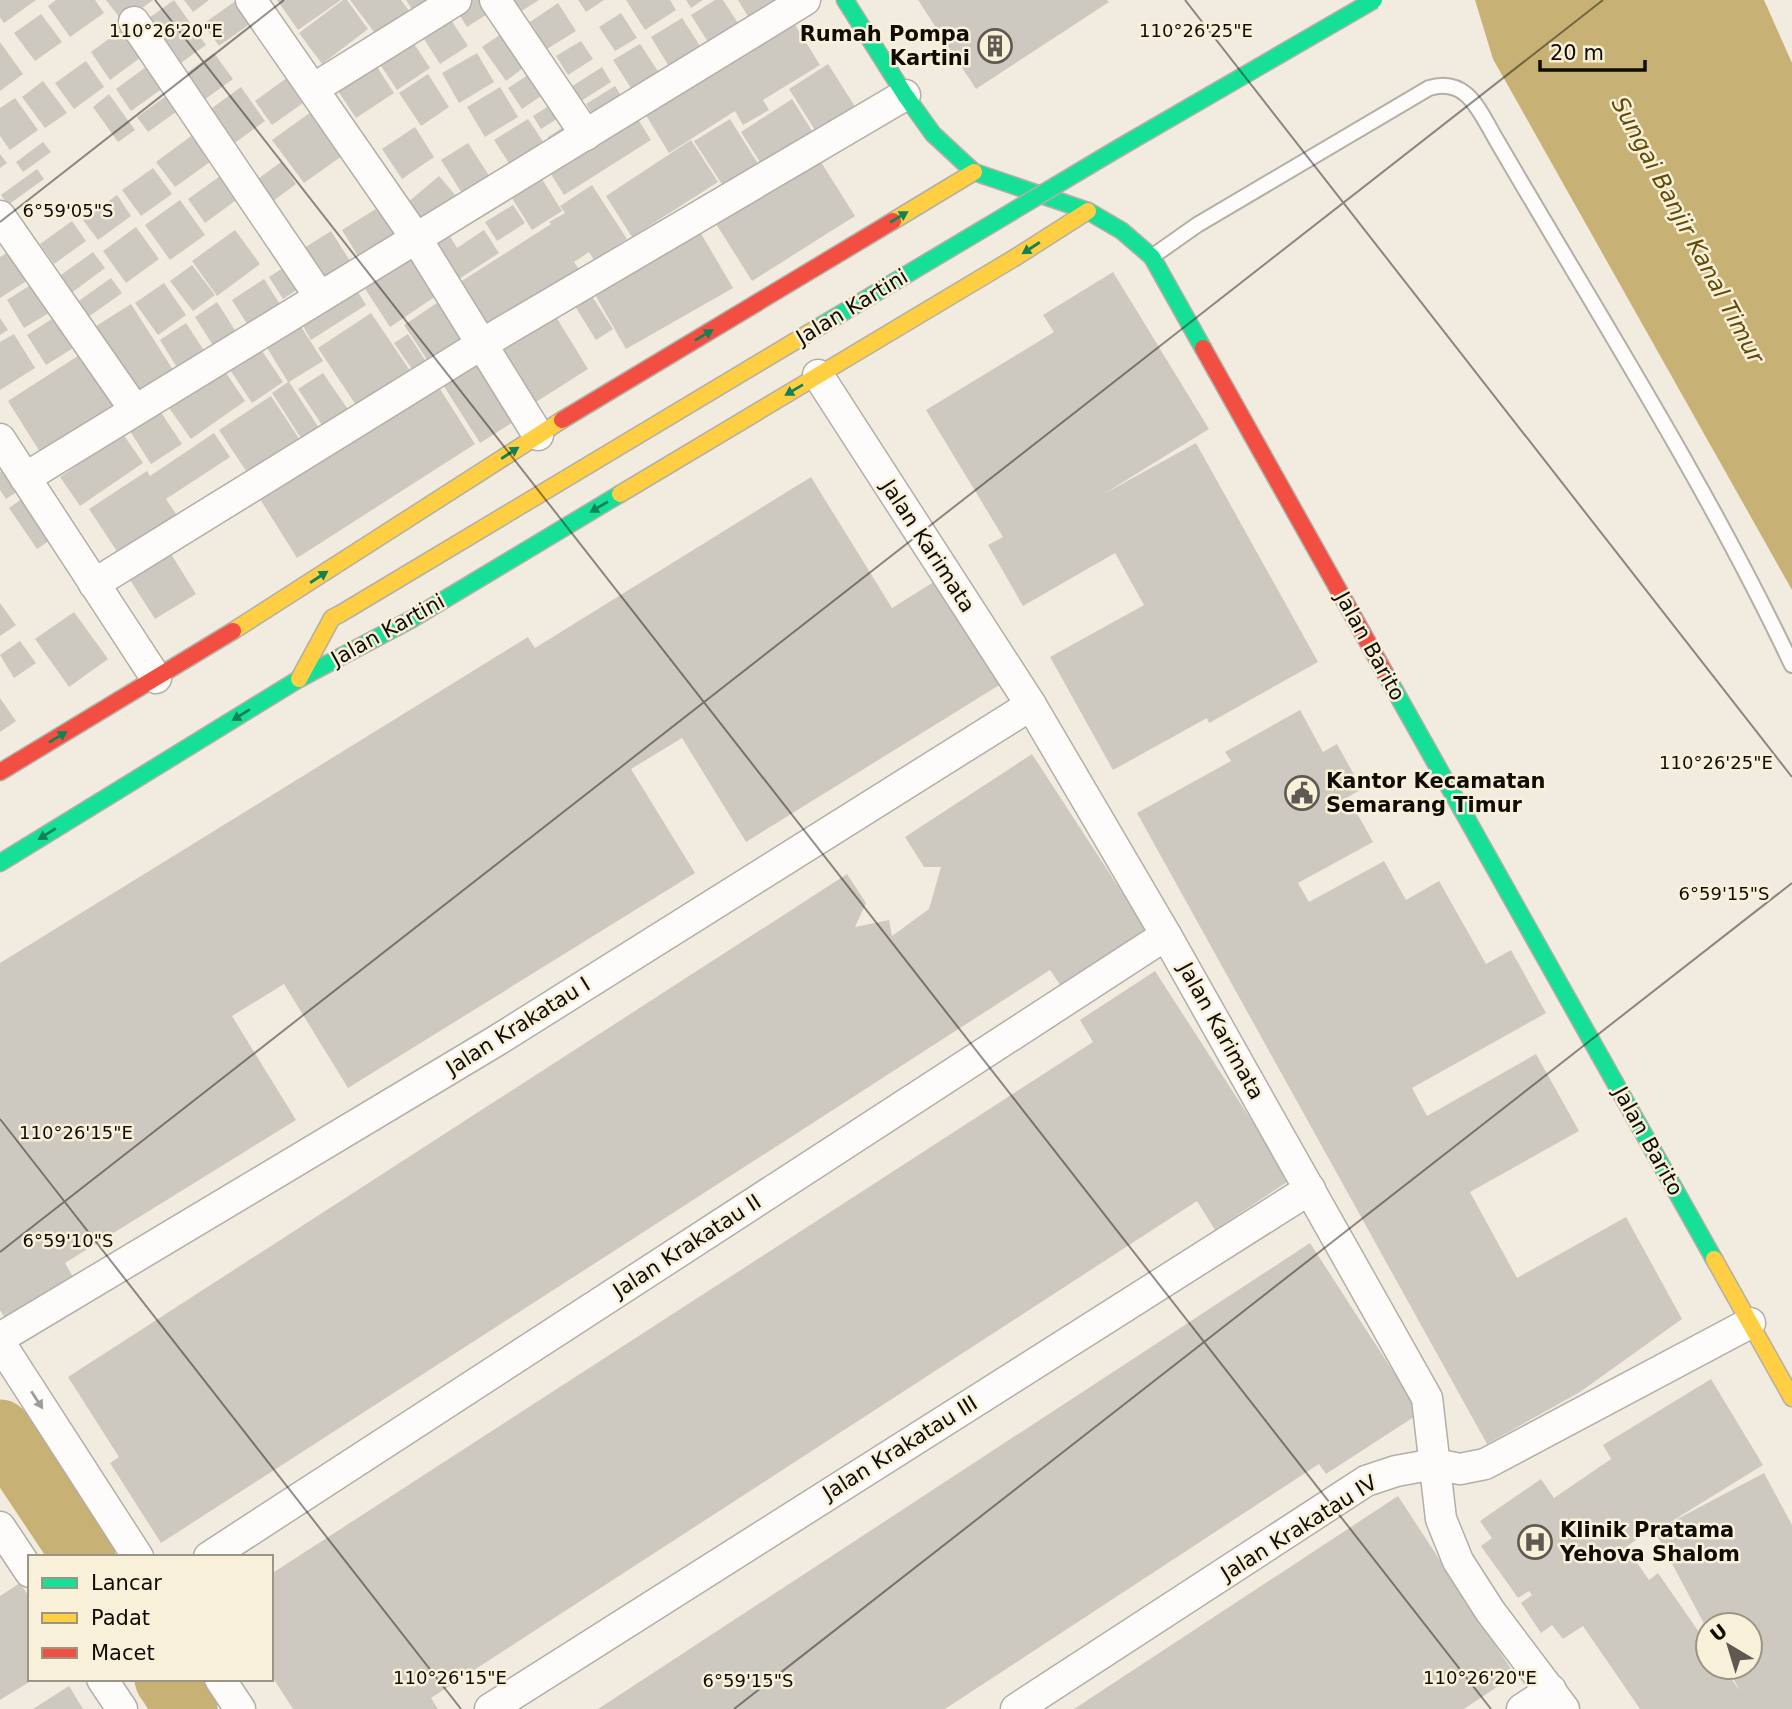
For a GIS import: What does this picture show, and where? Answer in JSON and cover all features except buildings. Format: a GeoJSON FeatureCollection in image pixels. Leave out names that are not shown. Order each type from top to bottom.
{"type":"FeatureCollection","features":[{"type":"Feature","properties":{"kind":"main road","name":"Jalan Barito"},"geometry":{"type":"LineString","coordinates":[[845,0],[933,134],[974,172],[1088,211],[1122,231],[1152,257],[1792,1398]]}},
{"type":"Feature","properties":{"kind":"main road","name":"Jalan Kartini"},"geometry":{"type":"LineString","coordinates":[[299,679],[336,616],[1093,163],[1374,0]]}},
{"type":"Feature","properties":{"kind":"main road"},"geometry":{"type":"LineString","coordinates":[[0,772],[261,614],[538,435],[974,172]]}},
{"type":"Feature","properties":{"kind":"main road","name":"Jalan Kartini"},"geometry":{"type":"LineString","coordinates":[[0,863],[299,679],[412,619],[1016,257],[1088,211]]}},
{"type":"Feature","properties":{"kind":"main road"},"geometry":{"type":"LineString","coordinates":[[261,614],[285,615]]}},
{"type":"Feature","properties":{"kind":"main road","name":"Jalan Kartini"},"geometry":{"type":"LineString","coordinates":[[309,617],[336,616]]}},
{"type":"Feature","properties":{"kind":"street"},"geometry":{"type":"LineString","coordinates":[[251,0],[416,238],[538,435]]}},
{"type":"Feature","properties":{"kind":"street"},"geometry":{"type":"LineString","coordinates":[[313,89],[456,0]]}},
{"type":"Feature","properties":{"kind":"street"},"geometry":{"type":"LineString","coordinates":[[495,0],[586,135]]}},
{"type":"Feature","properties":{"kind":"street"},"geometry":{"type":"LineString","coordinates":[[25,478],[805,0]]}},
{"type":"Feature","properties":{"kind":"street"},"geometry":{"type":"LineString","coordinates":[[134,22],[320,297]]}},
{"type":"Feature","properties":{"kind":"street"},"geometry":{"type":"LineString","coordinates":[[94,584],[482,344],[905,95]]}},
{"type":"Feature","properties":{"kind":"street"},"geometry":{"type":"LineString","coordinates":[[0,216],[135,410]]}},
{"type":"Feature","properties":{"kind":"street","name":"Jalan Karimata"},"geometry":{"type":"LineString","coordinates":[[818,375],[1031,705],[1166,935],[1427,1398],[1441,1519],[1458,1561],[1490,1611],[1557,1700]]}},
{"type":"Feature","properties":{"kind":"street"},"geometry":{"type":"LineString","coordinates":[[0,439],[156,678]]}},
{"type":"Feature","properties":{"kind":"street","name":"Jalan Krakatau I"},"geometry":{"type":"LineString","coordinates":[[0,1340],[496,1041],[1031,705]]}},
{"type":"Feature","properties":{"kind":"street","name":"Jalan Krakatau II"},"geometry":{"type":"LineString","coordinates":[[212,1555],[1166,935]]}},
{"type":"Feature","properties":{"kind":"street","name":"Jalan Krakatau III"},"geometry":{"type":"LineString","coordinates":[[490,1709],[1310,1189]]}},
{"type":"Feature","properties":{"kind":"street","name":"Jalan Krakatau IV"},"geometry":{"type":"LineString","coordinates":[[1016,1709],[1366,1481],[1396,1471],[1435,1464],[1460,1469],[1485,1464],[1751,1323]]}},
{"type":"Feature","properties":{"kind":"street"},"geometry":{"type":"LineString","coordinates":[[0,1340],[137,1555]]}},
{"type":"Feature","properties":{"kind":"street"},"geometry":{"type":"LineString","coordinates":[[0,1527],[28,1569]]}},
{"type":"Feature","properties":{"kind":"street"},"geometry":{"type":"LineString","coordinates":[[103,1681],[122,1709]]}},
{"type":"Feature","properties":{"kind":"street"},"geometry":{"type":"LineString","coordinates":[[221,1681],[240,1709]]}},
{"type":"Feature","properties":{"kind":"street"},"geometry":{"type":"LineString","coordinates":[[1522,1709],[1557,1700]]}},
{"type":"Feature","properties":{"kind":"lane"},"geometry":{"type":"LineString","coordinates":[[1152,257],[1197,225],[1429,88],[1447,84],[1461,90],[1477,108],[1693,477],[1757,592],[1792,665]]}},
{"type":"Feature","properties":{"kind":"water","name":"Sungai Banjir Kanal Timur"},"geometry":{"type":"Polygon","coordinates":[[[1475,0],[1764,0],[1792,63],[1792,590],[1493,59],[1475,0]]]}},
{"type":"Feature","properties":{"kind":"waterway"},"geometry":{"type":"LineString","coordinates":[[0,1431],[83,1555]]}},
{"type":"Feature","properties":{"kind":"waterway"},"geometry":{"type":"LineString","coordinates":[[167,1681],[186,1709]]}},
{"type":"Feature","properties":{"kind":"traffic: fast"},"geometry":{"type":"LineString","coordinates":[[845,0],[933,134],[974,172],[1088,211],[1122,231],[1152,257],[1203,348]]}},
{"type":"Feature","properties":{"kind":"traffic: fast"},"geometry":{"type":"LineString","coordinates":[[812,331],[1374,0]]}},
{"type":"Feature","properties":{"kind":"traffic: fast"},"geometry":{"type":"LineString","coordinates":[[0,863],[299,679],[412,619],[620,494]]}},
{"type":"Feature","properties":{"kind":"traffic: fast"},"geometry":{"type":"LineString","coordinates":[[1385,673],[1714,1259]]}},
{"type":"Feature","properties":{"kind":"traffic: slow"},"geometry":{"type":"LineString","coordinates":[[893,221],[974,172]]}},
{"type":"Feature","properties":{"kind":"traffic: slow"},"geometry":{"type":"LineString","coordinates":[[620,494],[1016,257],[1088,211]]}},
{"type":"Feature","properties":{"kind":"traffic: slow"},"geometry":{"type":"LineString","coordinates":[[340,614],[812,331]]}},
{"type":"Feature","properties":{"kind":"traffic: slow"},"geometry":{"type":"LineString","coordinates":[[233,631],[562,420]]}},
{"type":"Feature","properties":{"kind":"traffic: slow"},"geometry":{"type":"LineString","coordinates":[[299,679],[332,618],[340,614]]}},
{"type":"Feature","properties":{"kind":"traffic: slow"},"geometry":{"type":"LineString","coordinates":[[1714,1259],[1792,1398]]}},
{"type":"Feature","properties":{"kind":"traffic: jam"},"geometry":{"type":"LineString","coordinates":[[562,420],[893,221]]}},
{"type":"Feature","properties":{"kind":"traffic: jam"},"geometry":{"type":"LineString","coordinates":[[1203,348],[1385,673]]}},
{"type":"Feature","properties":{"kind":"traffic: jam"},"geometry":{"type":"LineString","coordinates":[[0,772],[233,631]]}},
{"type":"Feature","properties":{"kind":"place","name":"Rumah Pompa Kartini"},"geometry":{"type":"Point","coordinates":[995,46]}},
{"type":"Feature","properties":{"kind":"place","name":"Kantor Kecamatan Semarang Timur"},"geometry":{"type":"Point","coordinates":[1302,793]}},
{"type":"Feature","properties":{"kind":"place","name":"Klinik Pratama Yehova Shalom"},"geometry":{"type":"Point","coordinates":[1535,1542]}}]}
